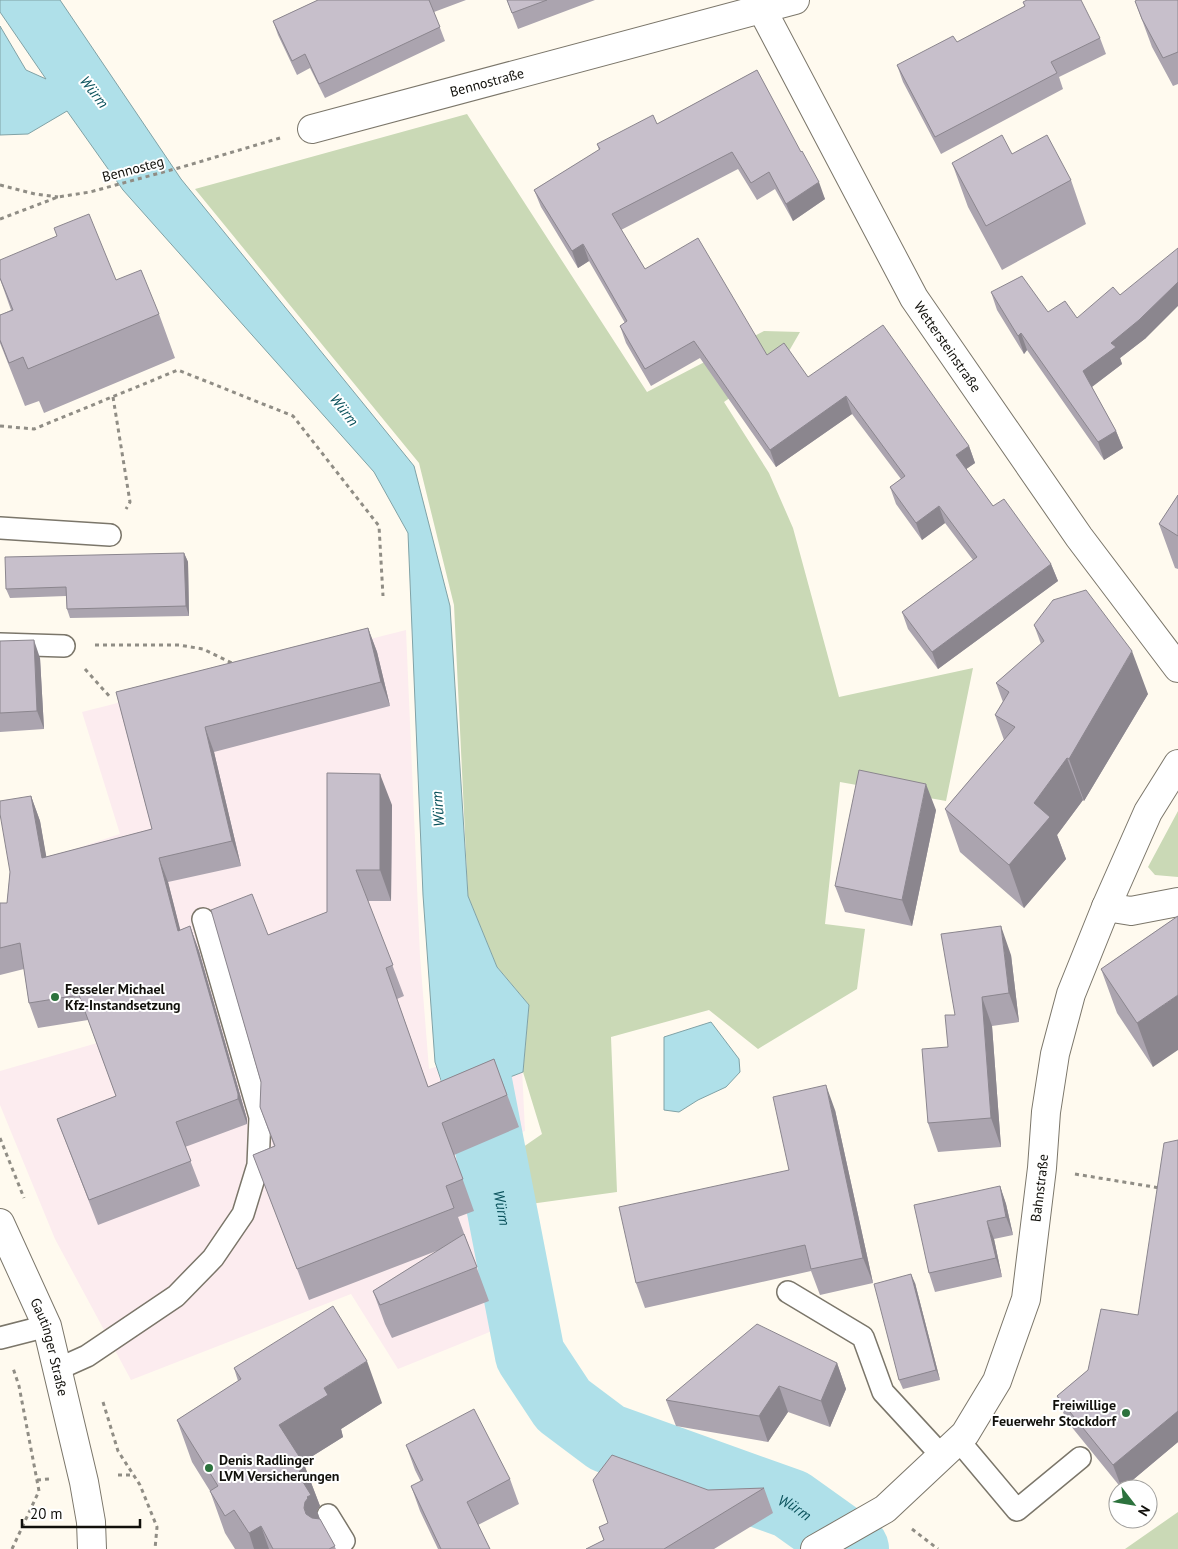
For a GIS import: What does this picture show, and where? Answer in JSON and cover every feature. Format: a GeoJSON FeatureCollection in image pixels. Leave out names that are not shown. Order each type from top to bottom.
{"type":"FeatureCollection","features":[{"type":"Feature","properties":{"kind":"street","name":"Bennostraße"},"geometry":{"type":"LineString","coordinates":[[312,128],[760,4],[794,0]]}},
{"type":"Feature","properties":{"kind":"street","name":"Wettersteinstraße"},"geometry":{"type":"LineString","coordinates":[[760,4],[914,298],[1079,537],[1178,668]]}},
{"type":"Feature","properties":{"kind":"street","name":"Bahnstraße"},"geometry":{"type":"LineString","coordinates":[[815,1549],[885,1509],[950,1449],[965,1434],[997,1381],[1026,1299],[1042,1168],[1046,1112],[1055,1054],[1071,994],[1106,907],[1148,812],[1178,764]]}},
{"type":"Feature","properties":{"kind":"street"},"geometry":{"type":"LineString","coordinates":[[1106,907],[1131,911],[1178,902]]}},
{"type":"Feature","properties":{"kind":"street","name":"Gautinger Straße"},"geometry":{"type":"LineString","coordinates":[[0,1223],[47,1326],[83,1477],[91,1522],[92,1549]]}},
{"type":"Feature","properties":{"kind":"lane"},"geometry":{"type":"LineString","coordinates":[[0,528],[110,535]]}},
{"type":"Feature","properties":{"kind":"lane"},"geometry":{"type":"LineString","coordinates":[[0,644],[64,646]]}},
{"type":"Feature","properties":{"kind":"lane"},"geometry":{"type":"LineString","coordinates":[[58,1370],[86,1356],[176,1296],[213,1258],[242,1214],[245,1206],[258,1165],[260,1116],[203,919]]}},
{"type":"Feature","properties":{"kind":"lane"},"geometry":{"type":"LineString","coordinates":[[788,1292],[863,1338],[883,1392],[950,1449],[1016,1510],[1080,1458]]}},
{"type":"Feature","properties":{"kind":"lane"},"geometry":{"type":"LineString","coordinates":[[1,1338],[47,1326]]}},
{"type":"Feature","properties":{"kind":"lane"},"geometry":{"type":"LineString","coordinates":[[328,1515],[344,1541],[332,1549]]}},
{"type":"Feature","properties":{"kind":"path","name":"Bennosteg"},"geometry":{"type":"LineString","coordinates":[[58,198],[90,192],[182,167],[312,128]]}},
{"type":"Feature","properties":{"kind":"path"},"geometry":{"type":"LineString","coordinates":[[0,185],[58,198]]}},
{"type":"Feature","properties":{"kind":"path"},"geometry":{"type":"LineString","coordinates":[[0,218],[58,198]]}},
{"type":"Feature","properties":{"kind":"path"},"geometry":{"type":"LineString","coordinates":[[0,426],[34,428],[178,370],[293,416],[379,526],[383,596]]}},
{"type":"Feature","properties":{"kind":"path"},"geometry":{"type":"LineString","coordinates":[[110,535],[130,502],[113,397]]}},
{"type":"Feature","properties":{"kind":"path"},"geometry":{"type":"LineString","coordinates":[[64,646],[179,645],[203,649],[232,663],[240,661]]}},
{"type":"Feature","properties":{"kind":"path"},"geometry":{"type":"LineString","coordinates":[[64,646],[110,697]]}},
{"type":"Feature","properties":{"kind":"path"},"geometry":{"type":"LineString","coordinates":[[1042,1168],[1168,1190]]}},
{"type":"Feature","properties":{"kind":"path"},"geometry":{"type":"LineString","coordinates":[[1,1338],[19,1386],[39,1491],[12,1549]]}},
{"type":"Feature","properties":{"kind":"shaded area"},"geometry":{"type":"Polygon","coordinates":[[[406,630],[420,956],[429,1069],[458,1060],[519,1005],[525,1131],[495,1143],[500,1171],[467,1182],[512,1323],[398,1369],[351,1294],[131,1380],[55,1239],[0,1105],[0,1071],[125,1035],[66,852],[120,834],[82,712],[406,630]]]}},
{"type":"Feature","properties":{"kind":"green space"},"geometry":{"type":"Polygon","coordinates":[[[467,114],[647,392],[764,331],[800,332],[785,358],[724,402],[769,473],[793,528],[839,697],[973,668],[946,801],[840,782],[825,924],[865,929],[857,989],[758,1049],[709,1010],[611,1037],[617,1192],[523,1205],[506,1159],[542,1134],[523,1072],[529,1005],[497,967],[468,896],[454,605],[419,463],[195,189],[467,114]]]}},
{"type":"Feature","properties":{"kind":"green space"},"geometry":{"type":"Polygon","coordinates":[[[1178,811],[1178,877],[1155,875],[1148,867],[1178,811]]]}},
{"type":"Feature","properties":{"kind":"green space"},"geometry":{"type":"Polygon","coordinates":[[[1178,1512],[1178,1549],[1125,1549],[1154,1529],[1158,1529],[1158,1526],[1178,1512]]]}},
{"type":"Feature","properties":{"kind":"water"},"geometry":{"type":"Polygon","coordinates":[[[0,0],[60,0],[181,179],[414,466],[450,606],[468,896],[497,967],[529,1005],[523,1072],[448,1101],[435,1062],[423,895],[408,533],[374,472],[123,190],[67,111],[28,134],[0,135],[0,26],[26,70],[46,79],[0,12],[0,0]]]}},
{"type":"Feature","properties":{"kind":"water"},"geometry":{"type":"Polygon","coordinates":[[[711,1022],[739,1059],[740,1072],[726,1087],[698,1100],[679,1112],[664,1110],[664,1037],[711,1022]]]}},
{"type":"Feature","properties":{"kind":"building"},"geometry":{"type":"Polygon","coordinates":[[[318,0],[429,0],[440,27],[319,84],[305,54],[292,61],[273,21],[318,0]]]}},
{"type":"Feature","properties":{"kind":"building"},"geometry":{"type":"Polygon","coordinates":[[[507,0],[547,0],[512,13],[507,0]]]}},
{"type":"Feature","properties":{"kind":"building"},"geometry":{"type":"Polygon","coordinates":[[[1027,0],[1081,0],[1100,38],[1051,62],[1057,73],[935,137],[897,65],[953,36],[957,42],[1025,6],[1023,2],[1027,0]]]}},
{"type":"Feature","properties":{"kind":"building"},"geometry":{"type":"Polygon","coordinates":[[[1178,0],[1178,52],[1163,58],[1142,19],[1135,1],[1178,0]]]}},
{"type":"Feature","properties":{"kind":"building"},"geometry":{"type":"Polygon","coordinates":[[[757,70],[819,182],[786,204],[769,172],[751,183],[732,152],[612,214],[645,269],[698,238],[767,355],[784,343],[808,377],[883,325],[969,446],[956,455],[993,506],[1004,499],[1051,564],[932,652],[902,612],[977,557],[939,506],[916,523],[890,487],[905,476],[846,396],[770,450],[694,341],[645,369],[620,326],[627,321],[583,244],[572,251],[534,190],[600,149],[597,144],[653,115],[657,124],[757,70]]]}},
{"type":"Feature","properties":{"kind":"building"},"geometry":{"type":"Polygon","coordinates":[[[1002,135],[1012,154],[1047,135],[1071,180],[986,226],[952,163],[1002,135]]]}},
{"type":"Feature","properties":{"kind":"building"},"geometry":{"type":"Polygon","coordinates":[[[89,214],[116,280],[141,270],[159,314],[28,369],[23,357],[9,363],[0,340],[0,315],[13,310],[0,278],[0,260],[57,236],[54,228],[89,214]]]}},
{"type":"Feature","properties":{"kind":"building"},"geometry":{"type":"Polygon","coordinates":[[[1178,248],[1178,282],[1139,320],[1111,343],[1116,347],[1083,371],[1116,431],[1098,442],[1021,333],[1018,336],[991,292],[1022,276],[1048,312],[1065,301],[1077,318],[1113,287],[1120,295],[1178,248]]]}},
{"type":"Feature","properties":{"kind":"building"},"geometry":{"type":"Polygon","coordinates":[[[1178,495],[1178,536],[1159,524],[1178,495]]]}},
{"type":"Feature","properties":{"kind":"building"},"geometry":{"type":"Polygon","coordinates":[[[184,553],[186,606],[67,609],[66,587],[6,589],[5,557],[184,553]]]}},
{"type":"Feature","properties":{"kind":"building"},"geometry":{"type":"Polygon","coordinates":[[[1086,590],[1132,651],[1069,759],[1067,758],[1034,803],[1050,817],[1009,865],[945,809],[1015,727],[995,715],[1009,692],[996,683],[1044,641],[1034,625],[1053,600],[1086,590]]]}},
{"type":"Feature","properties":{"kind":"building"},"geometry":{"type":"Polygon","coordinates":[[[368,628],[381,682],[205,727],[232,841],[159,858],[178,931],[190,926],[238,1099],[176,1122],[191,1161],[89,1200],[57,1119],[116,1096],[79,995],[29,1003],[20,943],[0,948],[0,903],[7,903],[10,872],[0,814],[0,801],[31,796],[42,858],[152,829],[116,692],[368,628]]]}},
{"type":"Feature","properties":{"kind":"building"},"geometry":{"type":"Polygon","coordinates":[[[34,640],[37,711],[0,713],[0,641],[34,640]]]}},
{"type":"Feature","properties":{"kind":"building"},"geometry":{"type":"Polygon","coordinates":[[[859,770],[926,784],[902,900],[835,886],[859,770]]]}},
{"type":"Feature","properties":{"kind":"building"},"geometry":{"type":"Polygon","coordinates":[[[327,773],[380,774],[380,870],[356,870],[393,965],[386,968],[428,1087],[494,1059],[507,1095],[442,1123],[463,1179],[446,1186],[454,1208],[297,1269],[253,1155],[275,1146],[260,1107],[261,1082],[211,910],[252,894],[268,935],[327,912],[327,773]]]}},
{"type":"Feature","properties":{"kind":"building"},"geometry":{"type":"Polygon","coordinates":[[[1178,916],[1178,995],[1137,1023],[1101,969],[1178,916]]]}},
{"type":"Feature","properties":{"kind":"building"},"geometry":{"type":"Polygon","coordinates":[[[1001,926],[1009,993],[982,997],[991,1118],[928,1123],[922,1049],[948,1047],[945,1015],[955,1015],[941,934],[1001,926]]]}},
{"type":"Feature","properties":{"kind":"building"},"geometry":{"type":"Polygon","coordinates":[[[826,1085],[863,1258],[811,1269],[805,1245],[636,1283],[619,1207],[789,1170],[773,1097],[826,1085]]]}},
{"type":"Feature","properties":{"kind":"building"},"geometry":{"type":"Polygon","coordinates":[[[1178,1140],[1178,1411],[1113,1465],[1057,1396],[1088,1370],[1101,1309],[1138,1315],[1164,1143],[1178,1140]]]}},
{"type":"Feature","properties":{"kind":"building"},"geometry":{"type":"Polygon","coordinates":[[[1000,1186],[1006,1217],[987,1221],[996,1258],[929,1273],[914,1205],[1000,1186]]]}},
{"type":"Feature","properties":{"kind":"building"},"geometry":{"type":"Polygon","coordinates":[[[464,1234],[477,1267],[380,1305],[373,1291],[464,1234]]]}},
{"type":"Feature","properties":{"kind":"building"},"geometry":{"type":"Polygon","coordinates":[[[911,1274],[936,1370],[899,1380],[874,1284],[911,1274]]]}},
{"type":"Feature","properties":{"kind":"building"},"geometry":{"type":"Polygon","coordinates":[[[333,1306],[367,1361],[324,1388],[328,1395],[279,1425],[304,1464],[298,1474],[311,1495],[307,1497],[305,1502],[306,1514],[312,1518],[320,1519],[335,1546],[329,1549],[273,1549],[261,1526],[249,1533],[234,1510],[225,1516],[210,1491],[218,1486],[177,1420],[241,1379],[234,1368],[333,1306]]]}},
{"type":"Feature","properties":{"kind":"building"},"geometry":{"type":"Polygon","coordinates":[[[757,1324],[837,1363],[821,1401],[779,1386],[759,1416],[666,1400],[757,1324]]]}},
{"type":"Feature","properties":{"kind":"building"},"geometry":{"type":"Polygon","coordinates":[[[474,1409],[510,1479],[467,1502],[490,1549],[441,1549],[411,1486],[423,1480],[406,1445],[474,1409]]]}},
{"type":"Feature","properties":{"kind":"building"},"geometry":{"type":"Polygon","coordinates":[[[612,1455],[708,1490],[764,1488],[664,1549],[586,1549],[604,1540],[599,1527],[608,1523],[593,1480],[612,1455]]]}},
{"type":"Feature","properties":{"kind":"waterway","name":"Würm"},"geometry":{"type":"LineString","coordinates":[[470,1045],[530,1355],[563,1405],[607,1438],[791,1504],[854,1549]]}},
{"type":"Feature","properties":{"kind":"place","name":"Fesseler Michael Kfz-Instandsetzung"},"geometry":{"type":"Point","coordinates":[55,997]}},
{"type":"Feature","properties":{"kind":"place","name":"Freiwillige Feuerwehr Stockdorf"},"geometry":{"type":"Point","coordinates":[1126,1413]}},
{"type":"Feature","properties":{"kind":"place","name":"Denis Radlinger LVM Versicherungen"},"geometry":{"type":"Point","coordinates":[209,1468]}}]}
